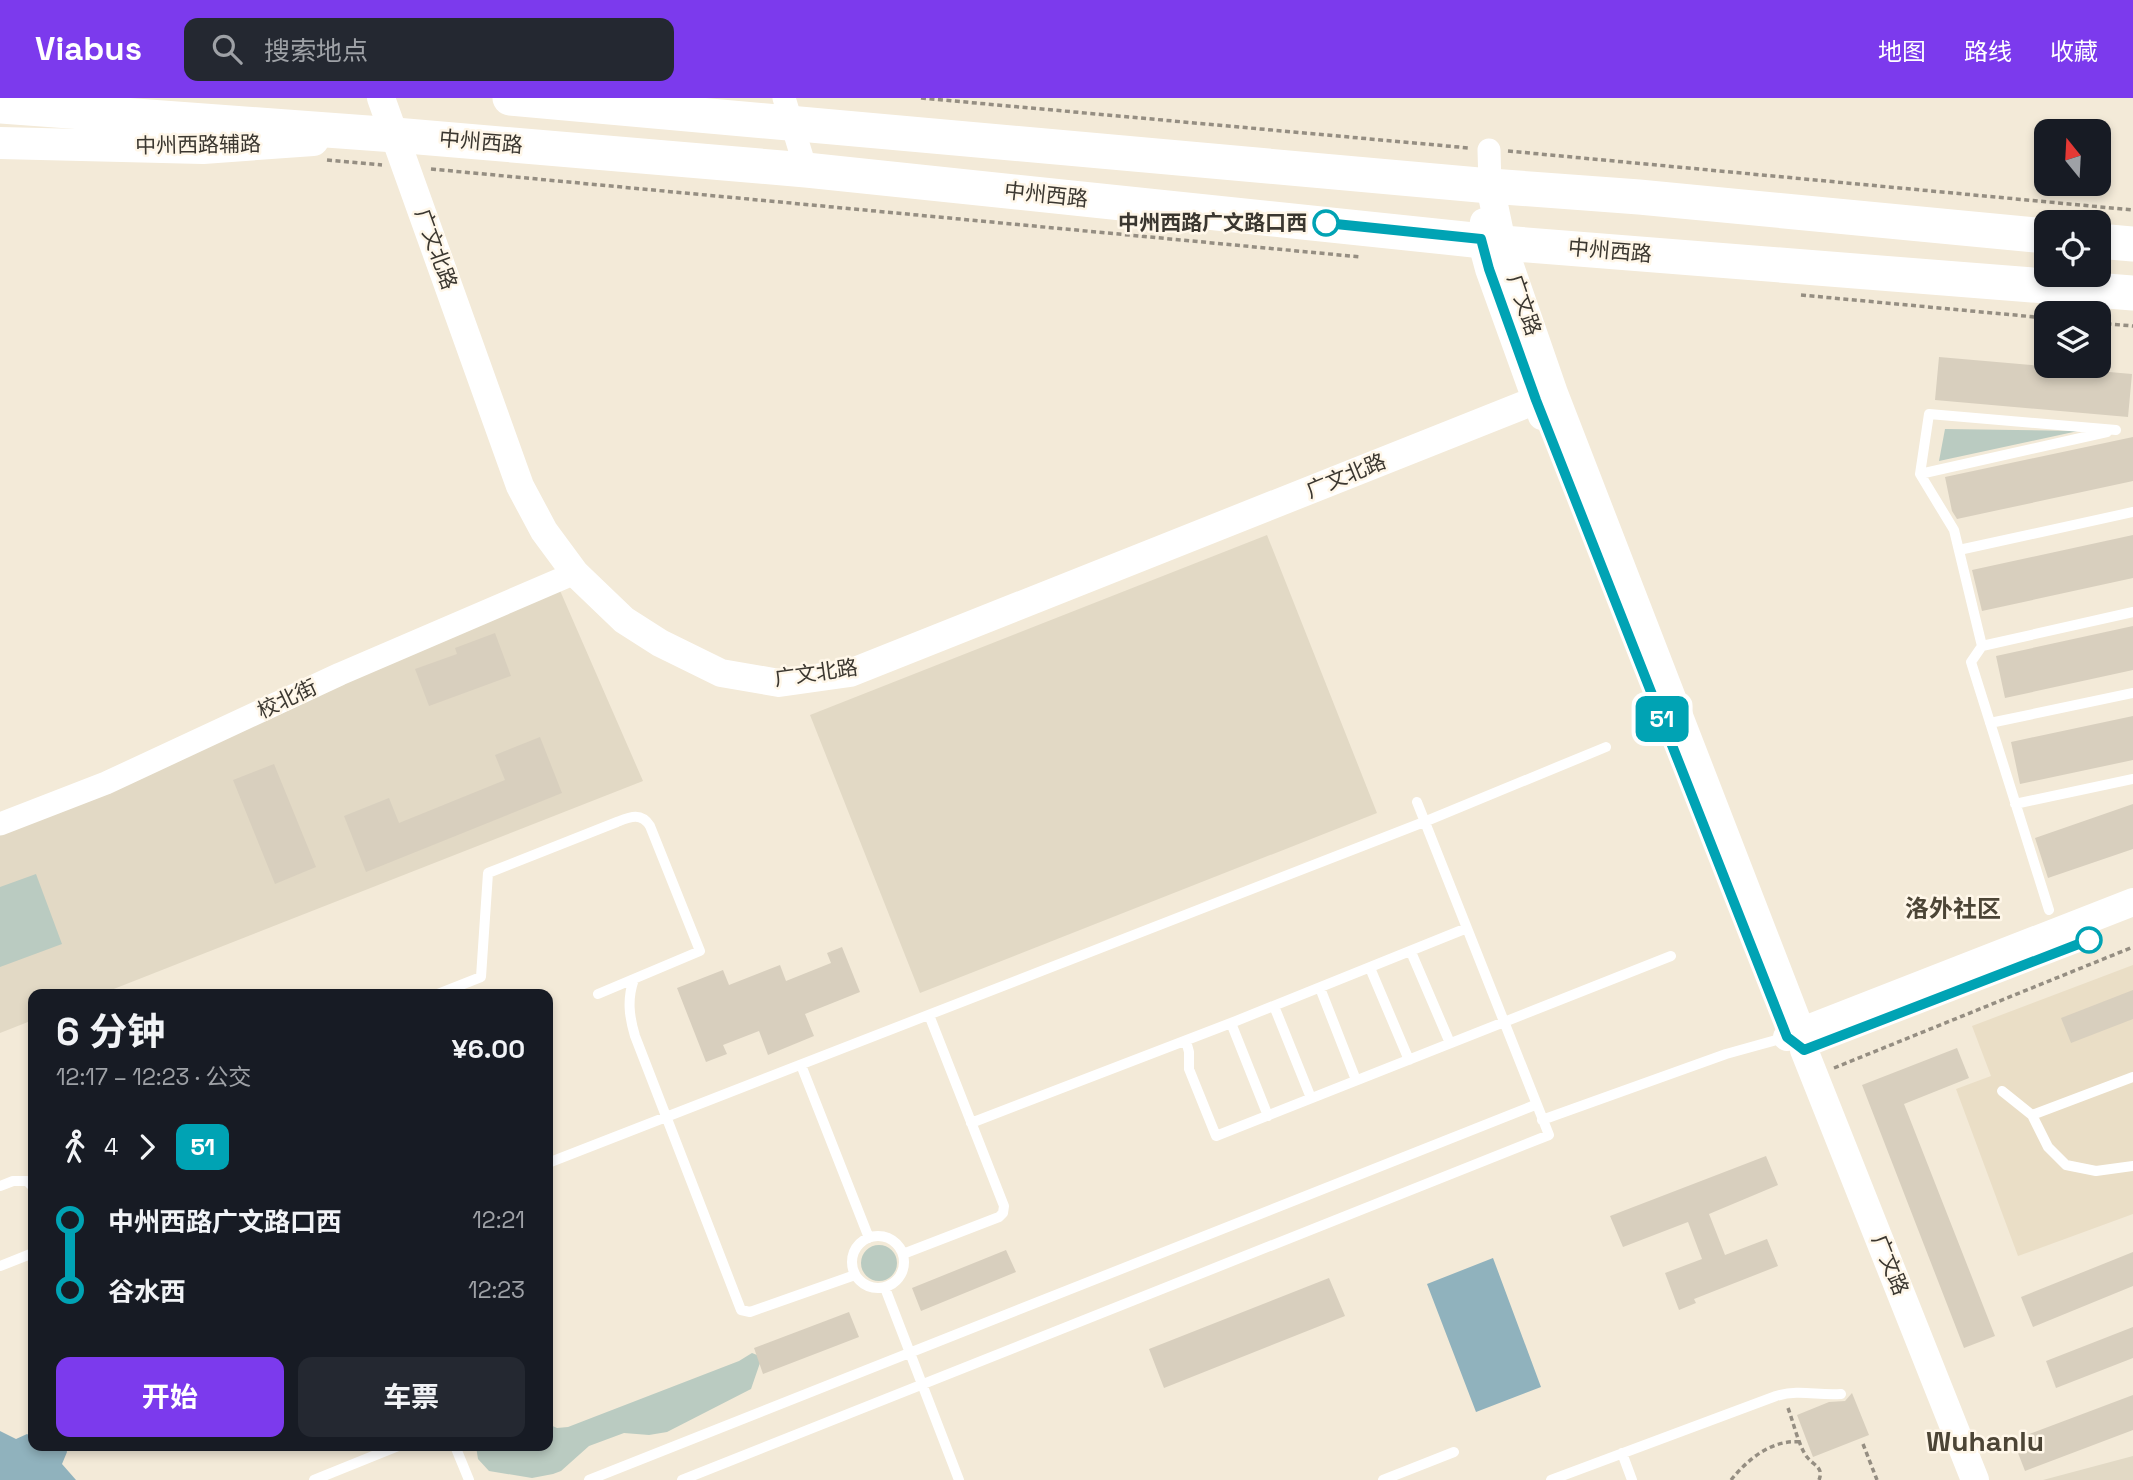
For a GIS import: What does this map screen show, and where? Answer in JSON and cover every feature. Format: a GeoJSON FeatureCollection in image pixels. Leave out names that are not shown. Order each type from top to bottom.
{"type":"FeatureCollection","features":[{"type":"Feature","properties":{"kind":"main road"},"geometry":{"type":"LineString","coordinates":[[510,98],[787,110],[1490,186],[1639,197],[2034,235]]}},
{"type":"Feature","properties":{"kind":"main road","name":"中州西路"},"geometry":{"type":"LineString","coordinates":[[5,106],[401,151],[806,170],[1492,241],[2133,293]]}},
{"type":"Feature","properties":{"kind":"main road","name":"中州西路辅路"},"geometry":{"type":"LineString","coordinates":[[0,143],[401,151]]}},
{"type":"Feature","properties":{"kind":"main road"},"geometry":{"type":"LineString","coordinates":[[2111,242],[2133,244]]}},
{"type":"Feature","properties":{"kind":"street","name":"广文北路"},"geometry":{"type":"LineString","coordinates":[[381,98],[520,486],[544,531],[575,573],[624,620],[660,643],[721,673],[779,683],[850,673],[1545,396]]}},
{"type":"Feature","properties":{"kind":"street"},"geometry":{"type":"LineString","coordinates":[[787,110],[806,170]]}},
{"type":"Feature","properties":{"kind":"street","name":"广文路"},"geometry":{"type":"LineString","coordinates":[[1489,150],[1492,241],[1489,269],[1545,396],[1975,1480]]}},
{"type":"Feature","properties":{"kind":"street","name":"校北街"},"geometry":{"type":"LineString","coordinates":[[0,824],[106,783],[340,674],[575,573]]}},
{"type":"Feature","properties":{"kind":"street"},"geometry":{"type":"LineString","coordinates":[[1802,1048],[2133,902]]}},
{"type":"Feature","properties":{"kind":"street"},"geometry":{"type":"LineString","coordinates":[[1802,1048],[2133,922]]}},
{"type":"Feature","properties":{"kind":"lane"},"geometry":{"type":"LineString","coordinates":[[1920,474],[2116,430],[1929,414],[1920,474],[1954,530],[1982,646]]}},
{"type":"Feature","properties":{"kind":"lane"},"geometry":{"type":"LineString","coordinates":[[1959,550],[2133,512]]}},
{"type":"Feature","properties":{"kind":"lane"},"geometry":{"type":"LineString","coordinates":[[2049,910],[1971,662],[1982,646],[2133,611]]}},
{"type":"Feature","properties":{"kind":"lane"},"geometry":{"type":"LineString","coordinates":[[1990,723],[2133,693]]}},
{"type":"Feature","properties":{"kind":"lane"},"geometry":{"type":"LineString","coordinates":[[553,1161],[1424,822],[1606,747]]}},
{"type":"Feature","properties":{"kind":"lane"},"geometry":{"type":"LineString","coordinates":[[2015,804],[2133,779]]}},
{"type":"Feature","properties":{"kind":"lane"},"geometry":{"type":"LineString","coordinates":[[682,1480],[1549,1135],[1417,802]]}},
{"type":"Feature","properties":{"kind":"lane"},"geometry":{"type":"LineString","coordinates":[[451,989],[481,977],[488,873],[635,816],[641,817],[650,825],[699,951],[598,994]]}},
{"type":"Feature","properties":{"kind":"lane"},"geometry":{"type":"LineString","coordinates":[[971,1124],[1467,928]]}},
{"type":"Feature","properties":{"kind":"lane"},"geometry":{"type":"LineString","coordinates":[[1411,952],[1450,1043]]}},
{"type":"Feature","properties":{"kind":"lane"},"geometry":{"type":"LineString","coordinates":[[1186,1041],[1189,1069],[1216,1136],[1671,956]]}},
{"type":"Feature","properties":{"kind":"lane"},"geometry":{"type":"LineString","coordinates":[[1370,968],[1409,1060]]}},
{"type":"Feature","properties":{"kind":"lane"},"geometry":{"type":"LineString","coordinates":[[634,979],[630,991],[630,1017],[741,1310],[750,1312],[855,1275]]}},
{"type":"Feature","properties":{"kind":"lane"},"geometry":{"type":"LineString","coordinates":[[1320,988],[1356,1080]]}},
{"type":"Feature","properties":{"kind":"lane"},"geometry":{"type":"LineString","coordinates":[[1274,1006],[1311,1098]]}},
{"type":"Feature","properties":{"kind":"lane"},"geometry":{"type":"LineString","coordinates":[[903,1254],[999,1217],[1004,1206],[929,1015]]}},
{"type":"Feature","properties":{"kind":"lane"},"geometry":{"type":"LineString","coordinates":[[1231,1023],[1268,1116]]}},
{"type":"Feature","properties":{"kind":"lane"},"geometry":{"type":"LineString","coordinates":[[1542,1120],[1726,1054],[1802,1048]]}},
{"type":"Feature","properties":{"kind":"lane"},"geometry":{"type":"LineString","coordinates":[[801,1065],[869,1238]]}},
{"type":"Feature","properties":{"kind":"lane"},"geometry":{"type":"LineString","coordinates":[[2032,1115],[2133,1077]]}},
{"type":"Feature","properties":{"kind":"lane"},"geometry":{"type":"LineString","coordinates":[[2002,1091],[2032,1115],[2048,1147],[2066,1165],[2096,1171],[2133,1166]]}},
{"type":"Feature","properties":{"kind":"lane"},"geometry":{"type":"LineString","coordinates":[[589,1480],[1535,1105]]}},
{"type":"Feature","properties":{"kind":"lane"},"geometry":{"type":"LineString","coordinates":[[0,1186],[19,1180],[28,1182]]}},
{"type":"Feature","properties":{"kind":"lane"},"geometry":{"type":"LineString","coordinates":[[886,1237],[900,1247],[903,1254],[903,1271],[893,1284],[885,1288],[868,1287],[855,1275],[852,1266],[855,1250],[869,1238],[886,1237]]}},
{"type":"Feature","properties":{"kind":"lane"},"geometry":{"type":"LineString","coordinates":[[0,1266],[28,1255]]}},
{"type":"Feature","properties":{"kind":"lane"},"geometry":{"type":"LineString","coordinates":[[885,1288],[959,1480]]}},
{"type":"Feature","properties":{"kind":"lane"},"geometry":{"type":"LineString","coordinates":[[1550,1480],[1776,1396],[1801,1391],[1825,1395],[1841,1394]]}},
{"type":"Feature","properties":{"kind":"lane"},"geometry":{"type":"LineString","coordinates":[[314,1480],[386,1451]]}},
{"type":"Feature","properties":{"kind":"lane"},"geometry":{"type":"LineString","coordinates":[[457,1451],[469,1480]]}},
{"type":"Feature","properties":{"kind":"lane"},"geometry":{"type":"LineString","coordinates":[[1383,1480],[1409,1475],[1454,1452]]}},
{"type":"Feature","properties":{"kind":"lane"},"geometry":{"type":"LineString","coordinates":[[1622,1454],[1632,1480]]}},
{"type":"Feature","properties":{"kind":"path"},"geometry":{"type":"LineString","coordinates":[[921,98],[2133,210]]}},
{"type":"Feature","properties":{"kind":"path"},"geometry":{"type":"LineString","coordinates":[[325,159],[401,151],[1364,257]]}},
{"type":"Feature","properties":{"kind":"path"},"geometry":{"type":"LineString","coordinates":[[1799,295],[2034,317]]}},
{"type":"Feature","properties":{"kind":"path"},"geometry":{"type":"LineString","coordinates":[[2111,324],[2133,326]]}},
{"type":"Feature","properties":{"kind":"path"},"geometry":{"type":"LineString","coordinates":[[1802,1048],[2133,947]]}},
{"type":"Feature","properties":{"kind":"path"},"geometry":{"type":"LineString","coordinates":[[1776,1396],[1782,1398],[1786,1404],[1806,1457],[1820,1469],[1822,1474],[1819,1480]]}},
{"type":"Feature","properties":{"kind":"path"},"geometry":{"type":"LineString","coordinates":[[1731,1480],[1759,1453],[1785,1442],[1801,1442]]}},
{"type":"Feature","properties":{"kind":"path"},"geometry":{"type":"LineString","coordinates":[[1863,1444],[1877,1480]]}},
{"type":"Feature","properties":{"kind":"shaded area"},"geometry":{"type":"Polygon","coordinates":[[[1267,535],[1377,813],[920,993],[810,715],[1267,535]]]}},
{"type":"Feature","properties":{"kind":"shaded area"},"geometry":{"type":"Polygon","coordinates":[[[558,586],[643,781],[114,989],[28,989],[28,1022],[0,1033],[0,834],[558,586]]]}},
{"type":"Feature","properties":{"kind":"shaded area"},"geometry":{"type":"Polygon","coordinates":[[[2133,965],[2133,1214],[2018,1256],[1956,1089],[1991,1076],[1972,1026],[2133,965]]]}},
{"type":"Feature","properties":{"kind":"shaded area"},"geometry":{"type":"Polygon","coordinates":[[[2133,1456],[2133,1480],[2043,1480],[2133,1456]]]}},
{"type":"Feature","properties":{"kind":"green space"},"geometry":{"type":"Polygon","coordinates":[[[1945,429],[2078,431],[1939,461],[1945,429]]]}},
{"type":"Feature","properties":{"kind":"green space"},"geometry":{"type":"Polygon","coordinates":[[[36,874],[62,944],[0,967],[0,887],[36,874]]]}},
{"type":"Feature","properties":{"kind":"green space"},"geometry":{"type":"Polygon","coordinates":[[[879,1245],[892,1250],[897,1263],[892,1276],[879,1281],[866,1276],[861,1263],[866,1250],[879,1245]]]}},
{"type":"Feature","properties":{"kind":"green space"},"geometry":{"type":"Polygon","coordinates":[[[752,1353],[761,1360],[751,1389],[667,1432],[649,1435],[624,1433],[589,1446],[561,1471],[532,1478],[489,1471],[478,1459],[477,1451],[553,1451],[553,1426],[568,1427],[739,1361],[752,1353]]]}},
{"type":"Feature","properties":{"kind":"water"},"geometry":{"type":"Polygon","coordinates":[[[1493,1258],[1541,1387],[1476,1412],[1427,1284],[1493,1258]]]}},
{"type":"Feature","properties":{"kind":"water"},"geometry":{"type":"Polygon","coordinates":[[[0,1431],[16,1439],[28,1435],[28,1451],[67,1451],[62,1464],[76,1480],[0,1480],[0,1431]]]}},
{"type":"Feature","properties":{"kind":"building"},"geometry":{"type":"Polygon","coordinates":[[[1939,357],[2034,365],[2034,378],[2111,378],[2111,372],[2132,374],[2128,417],[1935,400],[1939,357]]]}},
{"type":"Feature","properties":{"kind":"building"},"geometry":{"type":"Polygon","coordinates":[[[2133,437],[2133,481],[1957,519],[1952,511],[1945,477],[2133,437]]]}},
{"type":"Feature","properties":{"kind":"building"},"geometry":{"type":"Polygon","coordinates":[[[2133,535],[2133,578],[1982,611],[1972,570],[2133,535]]]}},
{"type":"Feature","properties":{"kind":"building"},"geometry":{"type":"Polygon","coordinates":[[[2133,626],[2133,670],[2005,698],[1996,656],[2133,626]]]}},
{"type":"Feature","properties":{"kind":"building"},"geometry":{"type":"Polygon","coordinates":[[[495,633],[511,676],[429,706],[415,669],[457,654],[455,648],[495,633]]]}},
{"type":"Feature","properties":{"kind":"building"},"geometry":{"type":"Polygon","coordinates":[[[2133,716],[2133,760],[2020,784],[2011,742],[2133,716]]]}},
{"type":"Feature","properties":{"kind":"building"},"geometry":{"type":"Polygon","coordinates":[[[540,737],[562,793],[366,872],[344,816],[389,798],[399,823],[505,780],[495,755],[540,737]]]}},
{"type":"Feature","properties":{"kind":"building"},"geometry":{"type":"Polygon","coordinates":[[[274,764],[316,867],[275,884],[233,780],[274,764]]]}},
{"type":"Feature","properties":{"kind":"building"},"geometry":{"type":"Polygon","coordinates":[[[2133,804],[2133,849],[2048,878],[2035,838],[2133,804]]]}},
{"type":"Feature","properties":{"kind":"building"},"geometry":{"type":"Polygon","coordinates":[[[842,947],[860,992],[805,1014],[814,1036],[768,1055],[759,1031],[723,1045],[727,1054],[706,1062],[677,988],[723,970],[729,985],[780,965],[786,981],[831,963],[827,953],[842,947]]]}},
{"type":"Feature","properties":{"kind":"building"},"geometry":{"type":"Polygon","coordinates":[[[2133,990],[2133,1019],[2071,1043],[2061,1018],[2133,990]]]}},
{"type":"Feature","properties":{"kind":"building"},"geometry":{"type":"Polygon","coordinates":[[[1957,1048],[1969,1078],[1904,1104],[1995,1336],[1964,1348],[1862,1085],[1957,1048]]]}},
{"type":"Feature","properties":{"kind":"building"},"geometry":{"type":"Polygon","coordinates":[[[1766,1156],[1778,1185],[1709,1214],[1725,1255],[1767,1239],[1778,1266],[1694,1299],[1696,1303],[1679,1310],[1665,1273],[1702,1259],[1688,1222],[1623,1247],[1610,1216],[1766,1156]]]}},
{"type":"Feature","properties":{"kind":"building"},"geometry":{"type":"Polygon","coordinates":[[[1006,1250],[1016,1272],[921,1311],[912,1288],[1006,1250]]]}},
{"type":"Feature","properties":{"kind":"building"},"geometry":{"type":"Polygon","coordinates":[[[2133,1252],[2133,1286],[2033,1327],[2021,1297],[2133,1252]]]}},
{"type":"Feature","properties":{"kind":"building"},"geometry":{"type":"Polygon","coordinates":[[[1329,1278],[1345,1316],[1164,1388],[1149,1349],[1329,1278]]]}},
{"type":"Feature","properties":{"kind":"building"},"geometry":{"type":"Polygon","coordinates":[[[849,1312],[859,1337],[763,1374],[754,1348],[849,1312]]]}},
{"type":"Feature","properties":{"kind":"building"},"geometry":{"type":"Polygon","coordinates":[[[2133,1327],[2133,1358],[2056,1388],[2046,1361],[2133,1327]]]}},
{"type":"Feature","properties":{"kind":"building"},"geometry":{"type":"Polygon","coordinates":[[[1852,1393],[1869,1435],[1813,1457],[1797,1415],[1829,1402],[1845,1401],[1852,1393]]]}},
{"type":"Feature","properties":{"kind":"building"},"geometry":{"type":"Polygon","coordinates":[[[2133,1395],[2133,1430],[2025,1471],[2013,1440],[2133,1395]]]}},
{"type":"Feature","properties":{"kind":"bus line","name":"51"},"geometry":{"type":"LineString","coordinates":[[1326,223],[1481,239],[1489,269],[1536,400],[1787,1037],[1804,1050],[2089,940]]}},
{"type":"Feature","properties":{"kind":"place","name":"中州西路广文路口西"},"geometry":{"type":"Point","coordinates":[1326,223]}},
{"type":"Feature","properties":{"kind":"district","name":"洛外社区"},"geometry":{"type":"Point","coordinates":[1953,909]}},
{"type":"Feature","properties":{"kind":"district","name":"Wuhanlu"},"geometry":{"type":"Point","coordinates":[1985,1441]}}]}
